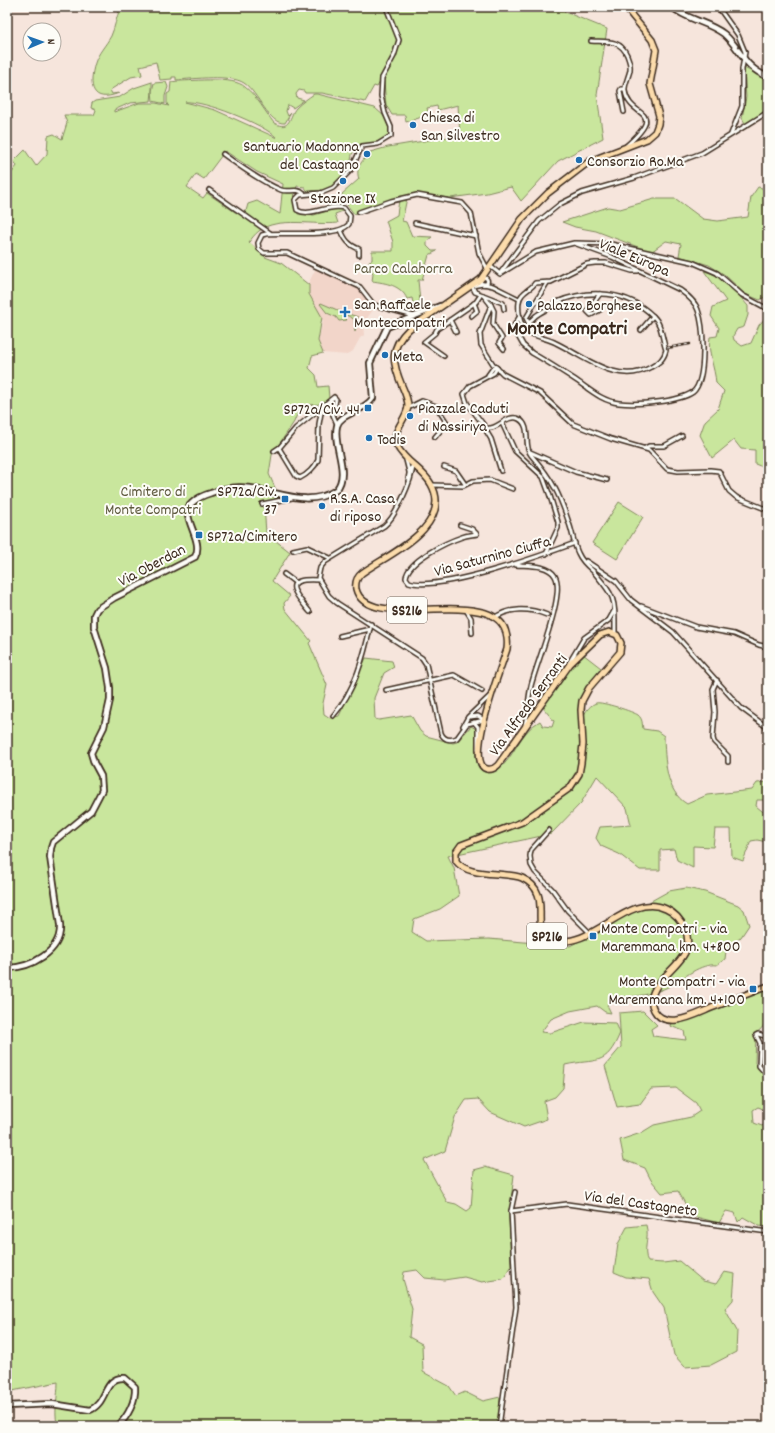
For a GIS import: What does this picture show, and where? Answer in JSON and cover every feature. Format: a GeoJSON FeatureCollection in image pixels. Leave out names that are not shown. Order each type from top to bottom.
{"type":"FeatureCollection","features":[{"type":"Feature","properties":{"kind":"main road"},"geometry":{"type":"LineString","coordinates":[[432,485],[405,458],[396,444],[396,436],[408,408],[407,397],[394,365],[394,351],[400,337],[442,305],[472,286],[484,281],[488,269],[519,222],[538,201],[584,164],[652,135],[658,126],[659,116],[650,87],[656,57],[655,46],[625,7]]}},
{"type":"Feature","properties":{"kind":"main road","name":"SS216"},"geometry":{"type":"LineString","coordinates":[[432,485],[435,498],[434,512],[422,531],[414,539],[362,573],[356,582],[356,590],[364,601],[385,609],[465,609],[480,611],[494,618]]}},
{"type":"Feature","properties":{"kind":"main road","name":"Via Alfredo Serranti"},"geometry":{"type":"LineString","coordinates":[[494,618],[505,629],[507,641],[502,665],[484,720],[479,753],[479,762],[482,767],[488,769],[494,768],[564,672],[600,635],[609,632],[615,634]]}},
{"type":"Feature","properties":{"kind":"main road","name":"SP216"},"geometry":{"type":"LineString","coordinates":[[615,634],[621,641],[621,651],[589,688],[580,710],[583,740],[582,763],[579,774],[570,788],[522,822],[461,845],[456,851],[455,857],[458,864],[467,869],[515,876],[531,884],[536,890],[540,899],[540,928],[550,938],[565,940],[590,933],[631,910],[642,906],[663,908],[678,918],[686,934],[686,949],[676,966],[657,986],[652,999],[654,1011],[665,1019],[683,1018],[768,986]]}},
{"type":"Feature","properties":{"kind":"street"},"geometry":{"type":"LineString","coordinates":[[386,7],[399,40],[394,56],[382,78],[381,96],[385,113],[392,131],[389,139],[376,145],[362,146],[351,170],[333,188],[321,193],[304,194],[295,200],[296,207],[300,212],[308,212],[334,206],[344,208],[348,212],[349,224],[346,228],[329,232],[270,233],[262,235],[259,240],[259,249],[264,253],[284,252],[293,255],[360,287],[366,292],[374,305],[414,316]]}},
{"type":"Feature","properties":{"kind":"street"},"geometry":{"type":"LineString","coordinates":[[672,7],[683,15],[722,32],[755,72],[768,77]]}},
{"type":"Feature","properties":{"kind":"street"},"geometry":{"type":"LineString","coordinates":[[718,7],[740,38],[746,52],[742,71],[742,106],[732,134]]}},
{"type":"Feature","properties":{"kind":"street"},"geometry":{"type":"LineString","coordinates":[[591,41],[615,42],[624,49],[630,67],[624,89],[630,103],[644,114],[645,122],[643,130],[626,146]]}},
{"type":"Feature","properties":{"kind":"street"},"geometry":{"type":"LineString","coordinates":[[624,89],[621,89],[620,91],[624,112]]}},
{"type":"Feature","properties":{"kind":"street"},"geometry":{"type":"LineString","coordinates":[[500,274],[539,221],[560,204],[582,193],[634,178],[691,158],[702,153],[768,112]]}},
{"type":"Feature","properties":{"kind":"street"},"geometry":{"type":"LineString","coordinates":[[223,154],[282,190],[299,191],[304,194]]}},
{"type":"Feature","properties":{"kind":"street"},"geometry":{"type":"LineString","coordinates":[[209,190],[270,233]]}},
{"type":"Feature","properties":{"kind":"street"},"geometry":{"type":"LineString","coordinates":[[359,212],[391,201],[413,196],[459,201],[471,213],[479,253],[488,269],[500,274]]}},
{"type":"Feature","properties":{"kind":"street"},"geometry":{"type":"LineString","coordinates":[[415,223],[476,236]]}},
{"type":"Feature","properties":{"kind":"street"},"geometry":{"type":"LineString","coordinates":[[340,230],[345,240],[351,246],[359,248],[359,255]]}},
{"type":"Feature","properties":{"kind":"street"},"geometry":{"type":"LineString","coordinates":[[500,274],[536,252],[574,243],[609,244],[688,260],[710,270],[727,281],[741,294],[768,309]]}},
{"type":"Feature","properties":{"kind":"street","name":"Viale Europa"},"geometry":{"type":"LineString","coordinates":[[520,316],[513,327],[523,345],[532,353],[603,398],[618,403],[631,404],[683,398],[693,391],[700,381],[702,372],[702,340],[700,318],[696,305],[688,295],[612,257],[574,243]]}},
{"type":"Feature","properties":{"kind":"street"},"geometry":{"type":"LineString","coordinates":[[526,330],[528,324],[538,313],[557,302],[576,296],[600,294],[610,294],[624,298],[653,316],[659,325],[666,354],[660,362],[647,370],[631,374],[612,372],[554,342],[526,330],[520,316],[519,299],[535,282],[549,282],[587,264],[595,263],[606,263],[632,271],[638,270]]}},
{"type":"Feature","properties":{"kind":"street"},"geometry":{"type":"LineString","coordinates":[[484,281],[519,299]]}},
{"type":"Feature","properties":{"kind":"street"},"geometry":{"type":"LineString","coordinates":[[484,281],[493,286]]}},
{"type":"Feature","properties":{"kind":"street"},"geometry":{"type":"LineString","coordinates":[[528,324],[526,318],[549,282]]}},
{"type":"Feature","properties":{"kind":"street"},"geometry":{"type":"LineString","coordinates":[[472,286],[475,292],[504,303],[504,309]]}},
{"type":"Feature","properties":{"kind":"street"},"geometry":{"type":"LineString","coordinates":[[600,294],[587,311],[590,315],[600,310]]}},
{"type":"Feature","properties":{"kind":"street"},"geometry":{"type":"LineString","coordinates":[[482,295],[489,302],[494,311],[493,324],[502,338],[499,343],[504,349]]}},
{"type":"Feature","properties":{"kind":"street"},"geometry":{"type":"LineString","coordinates":[[444,356],[424,342],[445,323],[474,303],[482,295]]}},
{"type":"Feature","properties":{"kind":"street"},"geometry":{"type":"LineString","coordinates":[[489,302],[491,305],[480,339],[482,350],[502,374],[540,393],[569,421],[578,426],[611,439],[645,448],[656,455],[667,470],[719,471],[729,491],[736,497],[768,510]]}},
{"type":"Feature","properties":{"kind":"street"},"geometry":{"type":"LineString","coordinates":[[471,316],[478,311],[474,303]]}},
{"type":"Feature","properties":{"kind":"street"},"geometry":{"type":"LineString","coordinates":[[274,451],[279,448],[296,428],[334,397],[336,398],[334,418],[337,424],[344,417],[366,407],[373,398],[370,363],[387,327],[442,305]]}},
{"type":"Feature","properties":{"kind":"street"},"geometry":{"type":"LineString","coordinates":[[641,330],[653,316]]}},
{"type":"Feature","properties":{"kind":"street"},"geometry":{"type":"LineString","coordinates":[[450,320],[456,332]]}},
{"type":"Feature","properties":{"kind":"street"},"geometry":{"type":"LineString","coordinates":[[490,360],[490,374]]}},
{"type":"Feature","properties":{"kind":"street"},"geometry":{"type":"LineString","coordinates":[[490,374],[493,368],[496,368]]}},
{"type":"Feature","properties":{"kind":"street"},"geometry":{"type":"LineString","coordinates":[[501,472],[491,439],[467,403],[464,394],[470,386],[490,374],[502,374]]}},
{"type":"Feature","properties":{"kind":"street"},"geometry":{"type":"LineString","coordinates":[[408,408],[422,401],[436,406],[447,423],[435,437]]}},
{"type":"Feature","properties":{"kind":"street"},"geometry":{"type":"LineString","coordinates":[[279,448],[296,476],[300,478],[304,476],[318,460],[319,424],[321,414],[329,407],[334,408]]}},
{"type":"Feature","properties":{"kind":"street"},"geometry":{"type":"LineString","coordinates":[[483,426],[489,429],[513,418],[522,421],[527,433],[528,452],[544,468],[554,485],[579,556],[609,590],[614,600],[615,634]]}},
{"type":"Feature","properties":{"kind":"street","name":"Via Oberdan"},"geometry":{"type":"LineString","coordinates":[[7,968],[29,964],[48,952],[57,942],[61,931],[50,848],[58,837],[91,811],[102,793],[102,783],[91,753],[104,727],[110,692],[109,674],[92,621],[96,611],[114,598],[194,557],[198,546],[188,513],[189,506],[196,499],[214,491],[241,488],[251,488],[294,498],[317,498],[334,491],[339,487],[342,477],[336,442],[337,424]]}},
{"type":"Feature","properties":{"kind":"street"},"geometry":{"type":"LineString","coordinates":[[502,424],[515,451],[543,477],[550,496],[558,528],[546,554]]}},
{"type":"Feature","properties":{"kind":"street"},"geometry":{"type":"LineString","coordinates":[[645,448],[649,446],[664,446],[682,436]]}},
{"type":"Feature","properties":{"kind":"street"},"geometry":{"type":"LineString","coordinates":[[528,452],[576,472],[607,480]]}},
{"type":"Feature","properties":{"kind":"street"},"geometry":{"type":"LineString","coordinates":[[405,458],[410,476]]}},
{"type":"Feature","properties":{"kind":"street"},"geometry":{"type":"LineString","coordinates":[[318,580],[320,568],[330,558],[387,523],[402,498],[410,476],[410,469],[413,466]]}},
{"type":"Feature","properties":{"kind":"street"},"geometry":{"type":"LineString","coordinates":[[444,467],[456,471],[465,484]]}},
{"type":"Feature","properties":{"kind":"street"},"geometry":{"type":"LineString","coordinates":[[410,476],[416,472],[420,473]]}},
{"type":"Feature","properties":{"kind":"street"},"geometry":{"type":"LineString","coordinates":[[432,485],[462,486],[473,481],[490,480],[513,489]]}},
{"type":"Feature","properties":{"kind":"street"},"geometry":{"type":"LineString","coordinates":[[262,504],[294,498]]}},
{"type":"Feature","properties":{"kind":"street","name":"Via Saturnino Ciuffa"},"geometry":{"type":"LineString","coordinates":[[460,525],[472,529],[477,534],[457,539],[423,556],[408,571],[406,578],[409,582],[435,584],[515,564],[575,543]]}},
{"type":"Feature","properties":{"kind":"street"},"geometry":{"type":"LineString","coordinates":[[293,550],[307,547],[330,558]]}},
{"type":"Feature","properties":{"kind":"street"},"geometry":{"type":"LineString","coordinates":[[579,556],[616,582],[629,598],[677,635],[742,708],[768,728]]}},
{"type":"Feature","properties":{"kind":"street"},"geometry":{"type":"LineString","coordinates":[[534,558],[531,562],[536,567]]}},
{"type":"Feature","properties":{"kind":"street"},"geometry":{"type":"LineString","coordinates":[[515,564],[543,568],[556,577],[558,587],[552,616],[532,684],[526,723],[522,730]]}},
{"type":"Feature","properties":{"kind":"street"},"geometry":{"type":"LineString","coordinates":[[284,574],[296,583]]}},
{"type":"Feature","properties":{"kind":"street"},"geometry":{"type":"LineString","coordinates":[[296,583],[302,579],[318,580],[337,603],[420,655],[426,664],[441,733],[444,738],[449,740],[457,738],[467,724],[484,720]]}},
{"type":"Feature","properties":{"kind":"street"},"geometry":{"type":"LineString","coordinates":[[296,583],[295,594],[310,612]]}},
{"type":"Feature","properties":{"kind":"street"},"geometry":{"type":"LineString","coordinates":[[640,606],[700,628],[734,634],[759,645],[768,647]]}},
{"type":"Feature","properties":{"kind":"street"},"geometry":{"type":"LineString","coordinates":[[465,609],[471,618],[472,633]]}},
{"type":"Feature","properties":{"kind":"street"},"geometry":{"type":"LineString","coordinates":[[494,618],[513,610],[532,610],[547,615]]}},
{"type":"Feature","properties":{"kind":"street"},"geometry":{"type":"LineString","coordinates":[[564,672],[584,638],[609,620],[615,610]]}},
{"type":"Feature","properties":{"kind":"street"},"geometry":{"type":"LineString","coordinates":[[333,716],[349,693],[364,658],[371,624]]}},
{"type":"Feature","properties":{"kind":"street"},"geometry":{"type":"LineString","coordinates":[[340,636],[370,629]]}},
{"type":"Feature","properties":{"kind":"street"},"geometry":{"type":"LineString","coordinates":[[386,690],[455,675],[482,691]]}},
{"type":"Feature","properties":{"kind":"street"},"geometry":{"type":"LineString","coordinates":[[717,680],[712,689],[715,712],[713,738],[714,742],[728,756],[728,762]]}},
{"type":"Feature","properties":{"kind":"street"},"geometry":{"type":"LineString","coordinates":[[449,740],[457,735],[466,721],[494,690]]}},
{"type":"Feature","properties":{"kind":"street"},"geometry":{"type":"LineString","coordinates":[[466,721],[475,716],[481,717],[484,720]]}},
{"type":"Feature","properties":{"kind":"street"},"geometry":{"type":"LineString","coordinates":[[472,722],[478,727],[479,753]]}},
{"type":"Feature","properties":{"kind":"street"},"geometry":{"type":"LineString","coordinates":[[550,830],[532,849],[530,855],[531,865],[535,872],[550,886],[568,911],[590,933]]}},
{"type":"Feature","properties":{"kind":"street"},"geometry":{"type":"LineString","coordinates":[[768,1037],[758,1034],[756,1035],[760,1043],[759,1066],[768,1076]]}},
{"type":"Feature","properties":{"kind":"street"},"geometry":{"type":"LineString","coordinates":[[499,1426],[516,1307],[511,1211],[515,1192]]}},
{"type":"Feature","properties":{"kind":"street","name":"Via del Castagneto"},"geometry":{"type":"LineString","coordinates":[[511,1211],[567,1204],[768,1232]]}},
{"type":"Feature","properties":{"kind":"street"},"geometry":{"type":"LineString","coordinates":[[7,1406],[52,1404],[90,1410],[101,1402],[109,1385],[114,1380],[125,1378],[135,1387],[135,1393],[128,1412],[118,1426]]}},
{"type":"Feature","properties":{"kind":"shaded area","name":"San Raffaele Montecompatri"},"geometry":{"type":"Polygon","coordinates":[[[315,270],[322,271],[361,290],[366,299],[368,299],[375,307],[363,324],[364,335],[360,338],[353,351],[347,355],[323,353],[318,341],[323,321],[309,294],[310,280],[315,270]]]}},
{"type":"Feature","properties":{"kind":"green space"},"geometry":{"type":"Polygon","coordinates":[[[136,7],[553,7],[607,29],[597,95],[603,138],[558,161],[521,201],[511,187],[487,193],[450,198],[417,194],[391,199],[354,214],[342,198],[342,194],[359,179],[359,166],[364,159],[370,158],[370,152],[388,147],[460,135],[458,105],[438,110],[437,106],[427,108],[428,112],[423,113],[425,120],[423,120],[422,117],[406,122],[405,115],[392,115],[386,105],[384,82],[380,82],[377,87],[374,86],[365,102],[322,93],[305,93],[304,91],[299,90],[296,94],[297,98],[304,100],[293,108],[288,105],[286,111],[288,116],[291,113],[285,123],[274,119],[249,87],[238,80],[202,78],[176,80],[176,77],[172,77],[172,79],[160,80],[156,62],[140,66],[142,75],[131,77],[110,90],[112,94],[119,93],[110,96],[98,94],[94,91],[92,86],[93,71],[96,59],[111,36],[120,9],[131,11],[136,7]]]}},
{"type":"Feature","properties":{"kind":"green space"},"geometry":{"type":"Polygon","coordinates":[[[744,68],[768,79],[768,111],[746,125],[742,118],[746,97],[744,68]]]}},
{"type":"Feature","properties":{"kind":"green space","name":"Cimitero di Monte Compatri"},"geometry":{"type":"Polygon","coordinates":[[[223,80],[232,81],[245,87],[257,99],[274,123],[280,125],[284,126],[287,124],[296,108],[314,94],[317,94],[375,108],[385,117],[390,131],[389,136],[379,142],[361,145],[352,154],[344,176],[335,185],[323,190],[307,191],[305,187],[297,186],[294,197],[294,207],[298,214],[314,215],[338,208],[343,211],[335,214],[338,223],[329,224],[297,222],[276,224],[267,226],[259,231],[249,242],[265,257],[281,263],[309,285],[309,294],[322,317],[318,341],[323,353],[312,356],[309,368],[316,375],[318,387],[328,386],[329,398],[323,404],[306,405],[298,412],[294,422],[272,455],[269,474],[279,497],[264,505],[266,533],[290,552],[272,581],[290,596],[284,603],[285,609],[311,641],[309,643],[327,685],[323,703],[324,714],[330,718],[339,716],[366,658],[392,661],[394,667],[384,673],[374,698],[375,719],[379,720],[411,715],[420,731],[426,736],[453,743],[457,742],[471,726],[476,729],[475,746],[478,765],[482,771],[492,773],[504,765],[527,731],[533,726],[540,721],[543,726],[552,727],[554,721],[544,709],[543,704],[566,672],[583,654],[601,668],[584,693],[581,722],[583,716],[591,706],[596,703],[624,709],[638,715],[642,720],[643,729],[657,731],[664,736],[666,764],[670,783],[674,791],[687,804],[707,795],[752,790],[757,783],[768,782],[768,800],[757,800],[756,806],[768,816],[768,852],[767,842],[757,840],[751,841],[743,861],[732,857],[731,829],[715,829],[713,847],[693,846],[693,868],[677,860],[674,849],[660,850],[660,870],[640,870],[619,854],[601,846],[596,838],[600,827],[631,825],[627,808],[597,776],[581,803],[551,834],[448,856],[454,868],[459,896],[440,909],[414,919],[412,932],[426,941],[489,939],[570,946],[669,891],[686,888],[705,892],[738,905],[744,910],[749,925],[741,937],[726,951],[725,959],[717,965],[704,966],[657,992],[637,996],[616,997],[607,1005],[611,1013],[605,1012],[597,1006],[570,1011],[551,1019],[541,1032],[550,1033],[584,1022],[616,1023],[620,1033],[610,1052],[605,1057],[599,1060],[565,1065],[563,1088],[555,1097],[544,1101],[547,1119],[524,1127],[490,1112],[478,1099],[466,1100],[455,1117],[445,1151],[424,1160],[447,1202],[456,1204],[467,1211],[471,1208],[474,1170],[485,1167],[514,1175],[509,1217],[511,1267],[503,1279],[482,1282],[464,1277],[444,1280],[425,1278],[417,1270],[404,1272],[403,1279],[412,1309],[409,1337],[422,1344],[423,1372],[449,1386],[456,1396],[465,1392],[483,1401],[500,1397],[498,1426],[53,1426],[57,1424],[56,1408],[58,1382],[7,1392],[7,179],[17,166],[14,161],[25,150],[36,166],[47,154],[48,136],[54,134],[62,139],[67,123],[64,115],[94,115],[96,110],[91,108],[92,103],[95,101],[120,97],[134,88],[152,82],[151,101],[130,103],[114,110],[114,112],[139,103],[156,103],[169,106],[167,104],[167,94],[170,92],[171,82],[223,80]],[[185,102],[215,110],[277,138],[260,126],[233,114],[194,102],[185,102]],[[225,151],[204,179],[196,174],[187,187],[203,198],[207,193],[235,212],[246,211],[248,204],[257,201],[280,214],[283,184],[257,172],[225,151]]]}},
{"type":"Feature","properties":{"kind":"green space"},"geometry":{"type":"Polygon","coordinates":[[[166,82],[168,87],[165,96],[165,104],[153,101],[152,91],[154,83],[166,82]]]}},
{"type":"Feature","properties":{"kind":"green space"},"geometry":{"type":"Polygon","coordinates":[[[758,187],[766,189],[768,192],[768,295],[760,300],[745,294],[725,275],[709,265],[679,256],[681,244],[666,241],[651,252],[596,231],[575,227],[562,222],[608,207],[620,209],[654,199],[676,199],[703,219],[718,221],[748,217],[751,197],[758,187]]]}},
{"type":"Feature","properties":{"kind":"green space","name":"Parco Calahorra"},"geometry":{"type":"Polygon","coordinates":[[[407,198],[402,221],[406,222],[412,236],[432,237],[427,241],[427,246],[432,251],[437,251],[429,255],[422,280],[418,280],[420,302],[413,303],[412,298],[407,299],[397,288],[388,284],[372,281],[373,274],[369,261],[372,260],[372,251],[393,251],[393,242],[386,221],[397,215],[399,200],[407,198]]]}},
{"type":"Feature","properties":{"kind":"green space"},"geometry":{"type":"Polygon","coordinates":[[[704,271],[723,280],[748,306],[748,315],[744,327],[737,329],[733,336],[734,340],[742,346],[751,343],[759,325],[768,315],[768,463],[760,466],[755,464],[755,450],[741,449],[734,440],[712,458],[700,435],[705,421],[718,409],[724,391],[716,383],[709,343],[710,337],[717,336],[719,328],[711,316],[713,307],[726,301],[704,271]]]}},
{"type":"Feature","properties":{"kind":"green space"},"geometry":{"type":"Polygon","coordinates":[[[321,303],[358,317],[355,332],[354,319],[344,314],[343,316],[347,320],[339,321],[336,317],[327,313],[320,304],[321,303]]]}},
{"type":"Feature","properties":{"kind":"green space"},"geometry":{"type":"Polygon","coordinates":[[[619,502],[643,517],[617,559],[592,543],[619,502]]]}},
{"type":"Feature","properties":{"kind":"green space"},"geometry":{"type":"Polygon","coordinates":[[[766,989],[768,990],[768,1014],[765,1024],[756,1033],[755,1063],[768,1077],[768,1111],[758,1107],[753,1110],[754,1123],[762,1126],[768,1122],[768,1227],[759,1226],[743,1217],[738,1222],[735,1213],[726,1211],[719,1223],[692,1216],[678,1191],[662,1193],[651,1180],[645,1168],[624,1160],[620,1140],[641,1133],[654,1125],[691,1117],[700,1111],[696,1103],[676,1088],[651,1089],[640,1104],[617,1107],[605,1066],[621,1047],[619,1013],[643,1011],[657,1025],[651,1029],[653,1036],[686,1040],[684,1031],[670,1026],[671,1022],[682,1022],[766,989]]]}},
{"type":"Feature","properties":{"kind":"green space"},"geometry":{"type":"Polygon","coordinates":[[[646,1225],[646,1257],[648,1262],[663,1263],[679,1261],[703,1281],[716,1284],[724,1272],[735,1274],[733,1300],[725,1309],[737,1331],[736,1352],[711,1365],[685,1367],[674,1355],[664,1308],[653,1292],[649,1279],[626,1277],[614,1272],[618,1244],[627,1227],[646,1225]]]}},
{"type":"Feature","properties":{"kind":"railway"},"geometry":{"type":"LineString","coordinates":[[667,348],[690,344]]}},
{"type":"Feature","properties":{"kind":"place","name":"Chiesa di San Silvestro"},"geometry":{"type":"Point","coordinates":[413,125]}},
{"type":"Feature","properties":{"kind":"place","name":"Santuario Madonna del Castagno"},"geometry":{"type":"Point","coordinates":[367,154]}},
{"type":"Feature","properties":{"kind":"place","name":"Consorzio Ro.Ma"},"geometry":{"type":"Point","coordinates":[579,160]}},
{"type":"Feature","properties":{"kind":"place","name":"Stazione IX"},"geometry":{"type":"Point","coordinates":[343,181]}},
{"type":"Feature","properties":{"kind":"place","name":"Palazzo Borghese"},"geometry":{"type":"Point","coordinates":[529,304]}},
{"type":"Feature","properties":{"kind":"place","name":"San Raffaele Montecompatri"},"geometry":{"type":"Point","coordinates":[345,312]}},
{"type":"Feature","properties":{"kind":"place","name":"Meta"},"geometry":{"type":"Point","coordinates":[385,355]}},
{"type":"Feature","properties":{"kind":"place","name":"SP72a/Civ. 44"},"geometry":{"type":"Point","coordinates":[368,408]}},
{"type":"Feature","properties":{"kind":"place","name":"Piazzale Caduti di Nassiriya"},"geometry":{"type":"Point","coordinates":[410,416]}},
{"type":"Feature","properties":{"kind":"place","name":"Todis"},"geometry":{"type":"Point","coordinates":[369,438]}},
{"type":"Feature","properties":{"kind":"place","name":"SP72a/Civ. 37"},"geometry":{"type":"Point","coordinates":[285,499]}},
{"type":"Feature","properties":{"kind":"place","name":"R.S.A. Casa di riposo"},"geometry":{"type":"Point","coordinates":[322,506]}},
{"type":"Feature","properties":{"kind":"place","name":"SP72a/Cimitero"},"geometry":{"type":"Point","coordinates":[199,535]}},
{"type":"Feature","properties":{"kind":"place","name":"Monte Compatri - via Maremmana km. 4+800"},"geometry":{"type":"Point","coordinates":[593,936]}},
{"type":"Feature","properties":{"kind":"place","name":"Monte Compatri - via Maremmana km. 4+100"},"geometry":{"type":"Point","coordinates":[753,989]}},
{"type":"Feature","properties":{"kind":"district","name":"Monte Compatri"},"geometry":{"type":"Point","coordinates":[567,327]}}]}
